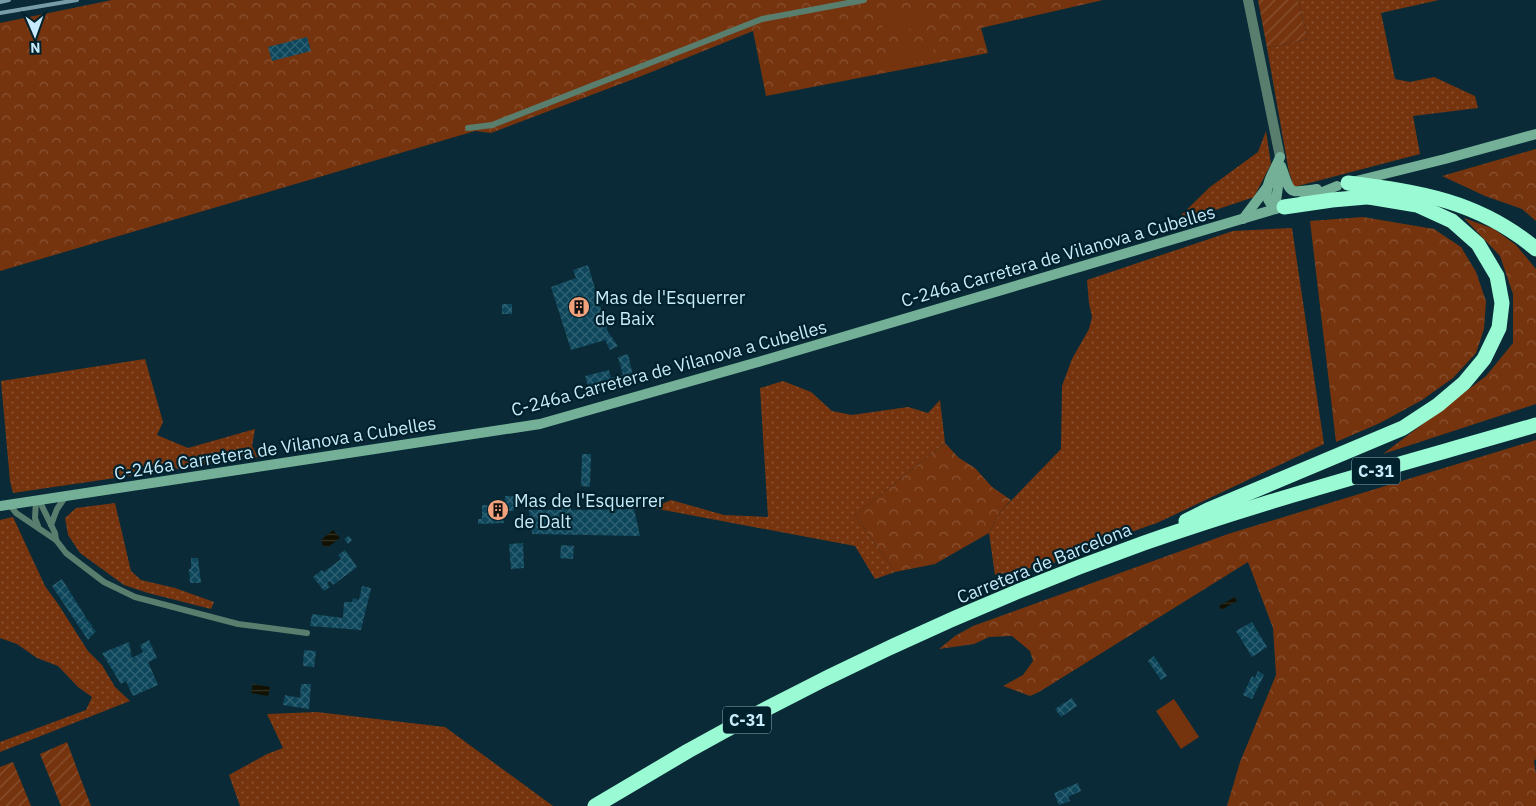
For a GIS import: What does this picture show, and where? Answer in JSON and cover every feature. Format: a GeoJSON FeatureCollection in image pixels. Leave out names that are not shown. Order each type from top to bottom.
{"type":"FeatureCollection","features":[{"type":"Feature","properties":{"kind":"highway"},"geometry":{"type":"LineString","coordinates":[[1342,184],[1436,197],[1466,207],[1489,217],[1519,235],[1536,249]]}},
{"type":"Feature","properties":{"kind":"highway"},"geometry":{"type":"LineString","coordinates":[[1279,208],[1409,192]]}},
{"type":"Feature","properties":{"kind":"highway"},"geometry":{"type":"LineString","coordinates":[[1142,544],[1208,510],[1403,428],[1438,405],[1464,383],[1484,359],[1499,328],[1502,303],[1497,276],[1478,244],[1452,221],[1417,205],[1369,197]]}},
{"type":"Feature","properties":{"kind":"highway","name":"Carretera de Barcelona"},"geometry":{"type":"LineString","coordinates":[[595,806],[696,747],[857,664],[948,621],[1052,578],[1142,544],[1362,474],[1536,425]]}},
{"type":"Feature","properties":{"kind":"main road"},"geometry":{"type":"LineString","coordinates":[[1280,162],[1286,185],[1290,190],[1298,192],[1342,184],[1445,159],[1536,134]]}},
{"type":"Feature","properties":{"kind":"main road"},"geometry":{"type":"LineString","coordinates":[[1242,219],[1268,186],[1280,162]]}},
{"type":"Feature","properties":{"kind":"main road"},"geometry":{"type":"LineString","coordinates":[[1279,208],[1280,162]]}},
{"type":"Feature","properties":{"kind":"main road","name":"C-246a Carretera de Vilanova a Cubelles"},"geometry":{"type":"LineString","coordinates":[[5,506],[540,424],[765,360],[1279,208],[1342,184]]}},
{"type":"Feature","properties":{"kind":"main road"},"geometry":{"type":"LineString","coordinates":[[1268,186],[1266,194],[1268,200],[1279,208]]}},
{"type":"Feature","properties":{"kind":"street"},"geometry":{"type":"LineString","coordinates":[[1248,0],[1280,162]]}},
{"type":"Feature","properties":{"kind":"lane"},"geometry":{"type":"LineString","coordinates":[[468,128],[492,125],[762,19],[864,0]]}},
{"type":"Feature","properties":{"kind":"lane"},"geometry":{"type":"LineString","coordinates":[[51,525],[57,509],[66,496]]}},
{"type":"Feature","properties":{"kind":"lane"},"geometry":{"type":"LineString","coordinates":[[37,501],[51,525],[56,540]]}},
{"type":"Feature","properties":{"kind":"lane"},"geometry":{"type":"LineString","coordinates":[[37,501],[35,518],[38,527]]}},
{"type":"Feature","properties":{"kind":"lane"},"geometry":{"type":"LineString","coordinates":[[5,506],[56,540],[66,553],[104,582],[135,597],[238,624],[307,633]]}},
{"type":"Feature","properties":{"kind":"green space"},"geometry":{"type":"Polygon","coordinates":[[[112,0],[1103,0],[981,28],[988,53],[766,96],[753,31],[639,77],[491,133],[475,131],[0,271],[0,23],[112,0]]]}},
{"type":"Feature","properties":{"kind":"green space"},"geometry":{"type":"Polygon","coordinates":[[[1258,0],[1298,0],[1308,39],[1267,48],[1258,0]]]}},
{"type":"Feature","properties":{"kind":"green space"},"geometry":{"type":"Polygon","coordinates":[[[1298,0],[1439,0],[1381,13],[1395,79],[1410,82],[1434,77],[1475,96],[1478,108],[1413,116],[1420,154],[1294,187],[1289,172],[1267,48],[1308,39],[1298,0]]]}},
{"type":"Feature","properties":{"kind":"green space"},"geometry":{"type":"Polygon","coordinates":[[[925,5],[929,25],[884,34],[880,14],[925,5]]]}},
{"type":"Feature","properties":{"kind":"green space"},"geometry":{"type":"Polygon","coordinates":[[[932,39],[935,59],[889,67],[886,47],[932,39]]]}},
{"type":"Feature","properties":{"kind":"green space"},"geometry":{"type":"Polygon","coordinates":[[[1266,131],[1271,164],[1254,197],[1171,225],[1210,187],[1258,152],[1266,131]]]}},
{"type":"Feature","properties":{"kind":"green space"},"geometry":{"type":"Polygon","coordinates":[[[1536,149],[1536,221],[1522,209],[1485,196],[1442,176],[1536,149]]]}},
{"type":"Feature","properties":{"kind":"green space"},"geometry":{"type":"Polygon","coordinates":[[[1363,217],[1434,229],[1461,247],[1476,272],[1486,301],[1484,329],[1476,353],[1453,378],[1422,400],[1380,423],[1336,442],[1310,221],[1363,217]]]}},
{"type":"Feature","properties":{"kind":"green space"},"geometry":{"type":"Polygon","coordinates":[[[1464,218],[1494,229],[1516,245],[1536,269],[1536,404],[1383,454],[1486,376],[1513,343],[1513,294],[1500,256],[1464,218]]]}},
{"type":"Feature","properties":{"kind":"green space"},"geometry":{"type":"Polygon","coordinates":[[[1292,228],[1324,444],[1157,523],[1056,562],[995,575],[989,533],[1001,511],[1061,449],[1062,386],[1072,359],[1089,329],[1092,317],[1087,280],[1233,231],[1292,228]]]}},
{"type":"Feature","properties":{"kind":"green space"},"geometry":{"type":"Polygon","coordinates":[[[145,359],[163,422],[157,435],[188,448],[255,429],[252,446],[258,457],[13,493],[10,481],[1,381],[145,359]]]}},
{"type":"Feature","properties":{"kind":"green space"},"geometry":{"type":"Polygon","coordinates":[[[783,381],[811,392],[832,411],[852,415],[908,407],[928,413],[940,400],[945,443],[855,515],[895,572],[875,579],[855,546],[653,508],[671,500],[724,515],[768,517],[760,388],[783,381]]]}},
{"type":"Feature","properties":{"kind":"green space"},"geometry":{"type":"Polygon","coordinates":[[[1536,440],[1536,759],[1534,761],[1536,806],[1227,806],[1240,762],[1276,675],[1273,628],[1248,562],[1030,696],[1003,686],[1023,675],[1033,661],[1030,651],[1012,636],[989,637],[974,644],[939,649],[955,636],[973,626],[1228,534],[1536,440]]]}},
{"type":"Feature","properties":{"kind":"green space"},"geometry":{"type":"Polygon","coordinates":[[[945,443],[959,458],[975,468],[992,487],[1011,500],[1001,511],[989,533],[935,564],[895,572],[855,515],[945,443]]]}},
{"type":"Feature","properties":{"kind":"green space"},"geometry":{"type":"Polygon","coordinates":[[[115,503],[131,571],[141,580],[175,588],[214,602],[211,609],[124,585],[80,553],[68,535],[65,518],[76,508],[115,503]]]}},
{"type":"Feature","properties":{"kind":"green space"},"geometry":{"type":"Polygon","coordinates":[[[13,517],[45,586],[88,651],[102,665],[115,687],[130,701],[0,752],[0,742],[86,710],[92,697],[78,687],[58,666],[37,658],[17,644],[0,638],[0,520],[13,517]]]}},
{"type":"Feature","properties":{"kind":"green space"},"geometry":{"type":"Polygon","coordinates":[[[1174,699],[1199,737],[1181,749],[1156,711],[1174,699]]]}},
{"type":"Feature","properties":{"kind":"green space"},"geometry":{"type":"Polygon","coordinates":[[[317,712],[445,727],[553,806],[240,806],[229,775],[267,754],[283,748],[267,714],[317,712]]]}},
{"type":"Feature","properties":{"kind":"green space"},"geometry":{"type":"Polygon","coordinates":[[[67,742],[91,806],[61,806],[40,754],[67,742]]]}},
{"type":"Feature","properties":{"kind":"green space"},"geometry":{"type":"Polygon","coordinates":[[[13,762],[31,806],[0,806],[0,767],[13,762]]]}},
{"type":"Feature","properties":{"kind":"shaded area"},"geometry":{"type":"Polygon","coordinates":[[[333,530],[340,538],[328,547],[323,546],[321,540],[333,530]]]}},
{"type":"Feature","properties":{"kind":"shaded area"},"geometry":{"type":"Polygon","coordinates":[[[1235,597],[1237,601],[1221,610],[1219,606],[1235,597]]]}},
{"type":"Feature","properties":{"kind":"shaded area"},"geometry":{"type":"Polygon","coordinates":[[[253,684],[270,687],[268,696],[251,693],[253,684]]]}},
{"type":"Feature","properties":{"kind":"building"},"geometry":{"type":"Polygon","coordinates":[[[307,37],[311,51],[272,61],[268,47],[307,37]]]}},
{"type":"Feature","properties":{"kind":"building","name":"Mas de l'Esquerrer de Baix"},"geometry":{"type":"Polygon","coordinates":[[[588,265],[608,332],[618,346],[610,350],[605,340],[571,350],[551,287],[576,278],[573,270],[588,265]]]}},
{"type":"Feature","properties":{"kind":"building"},"geometry":{"type":"Polygon","coordinates":[[[502,304],[512,304],[512,314],[502,314],[502,304]]]}},
{"type":"Feature","properties":{"kind":"building"},"geometry":{"type":"Polygon","coordinates":[[[628,354],[634,380],[613,385],[613,388],[590,394],[585,376],[609,370],[611,378],[623,375],[618,357],[628,354]]]}},
{"type":"Feature","properties":{"kind":"building"},"geometry":{"type":"Polygon","coordinates":[[[582,454],[591,454],[590,487],[581,486],[582,454]]]}},
{"type":"Feature","properties":{"kind":"building","name":"Mas de l'Esquerrer de Dalt"},"geometry":{"type":"Polygon","coordinates":[[[505,496],[514,496],[514,511],[504,511],[504,523],[478,524],[478,519],[482,519],[482,505],[504,506],[505,496]]]}},
{"type":"Feature","properties":{"kind":"building"},"geometry":{"type":"Polygon","coordinates":[[[570,500],[571,510],[634,509],[640,536],[532,534],[529,510],[562,510],[561,501],[570,500]]]}},
{"type":"Feature","properties":{"kind":"building"},"geometry":{"type":"Polygon","coordinates":[[[349,536],[352,540],[348,544],[344,539],[349,536]]]}},
{"type":"Feature","properties":{"kind":"building"},"geometry":{"type":"Polygon","coordinates":[[[523,543],[524,568],[511,569],[509,544],[523,543]]]}},
{"type":"Feature","properties":{"kind":"building"},"geometry":{"type":"Polygon","coordinates":[[[561,545],[574,546],[573,559],[560,558],[561,545]]]}},
{"type":"Feature","properties":{"kind":"building"},"geometry":{"type":"Polygon","coordinates":[[[345,550],[357,567],[333,585],[330,581],[327,583],[330,587],[324,591],[313,577],[322,570],[324,572],[341,559],[338,555],[345,550]]]}},
{"type":"Feature","properties":{"kind":"building"},"geometry":{"type":"Polygon","coordinates":[[[191,558],[198,558],[201,583],[190,583],[189,569],[191,569],[191,558]]]}},
{"type":"Feature","properties":{"kind":"building"},"geometry":{"type":"Polygon","coordinates":[[[62,579],[93,626],[91,627],[96,631],[88,640],[52,586],[62,579]]]}},
{"type":"Feature","properties":{"kind":"building"},"geometry":{"type":"Polygon","coordinates":[[[362,586],[371,588],[361,630],[310,626],[312,614],[343,618],[344,602],[352,602],[353,598],[359,600],[362,586]]]}},
{"type":"Feature","properties":{"kind":"building"},"geometry":{"type":"Polygon","coordinates":[[[1252,622],[1267,647],[1252,657],[1236,631],[1252,622]]]}},
{"type":"Feature","properties":{"kind":"building"},"geometry":{"type":"Polygon","coordinates":[[[149,640],[157,658],[148,662],[158,685],[133,696],[126,681],[121,684],[102,653],[129,642],[132,658],[143,652],[140,645],[149,640]]]}},
{"type":"Feature","properties":{"kind":"building"},"geometry":{"type":"Polygon","coordinates":[[[304,650],[316,651],[314,667],[303,666],[304,650]]]}},
{"type":"Feature","properties":{"kind":"building"},"geometry":{"type":"Polygon","coordinates":[[[1154,656],[1167,676],[1161,680],[1148,661],[1154,656]]]}},
{"type":"Feature","properties":{"kind":"building"},"geometry":{"type":"Polygon","coordinates":[[[1258,671],[1264,675],[1252,699],[1243,695],[1252,676],[1255,678],[1258,671]]]}},
{"type":"Feature","properties":{"kind":"building"},"geometry":{"type":"Polygon","coordinates":[[[301,684],[311,684],[309,709],[283,705],[285,695],[300,698],[301,684]]]}},
{"type":"Feature","properties":{"kind":"building"},"geometry":{"type":"Polygon","coordinates":[[[1072,698],[1077,706],[1061,717],[1055,709],[1072,698]]]}},
{"type":"Feature","properties":{"kind":"building"},"geometry":{"type":"Polygon","coordinates":[[[1078,783],[1081,791],[1068,797],[1070,801],[1059,805],[1054,793],[1078,783]]]}},
{"type":"Feature","properties":{"kind":"railway"},"geometry":{"type":"LineString","coordinates":[[0,2],[9,0]]}},
{"type":"Feature","properties":{"kind":"railway"},"geometry":{"type":"LineString","coordinates":[[0,13],[77,0]]}},
{"type":"Feature","properties":{"kind":"place","name":"Mas de l'Esquerrer de Baix"},"geometry":{"type":"Point","coordinates":[579,307]}},
{"type":"Feature","properties":{"kind":"place","name":"Mas de l'Esquerrer de Dalt"},"geometry":{"type":"Point","coordinates":[498,510]}}]}
